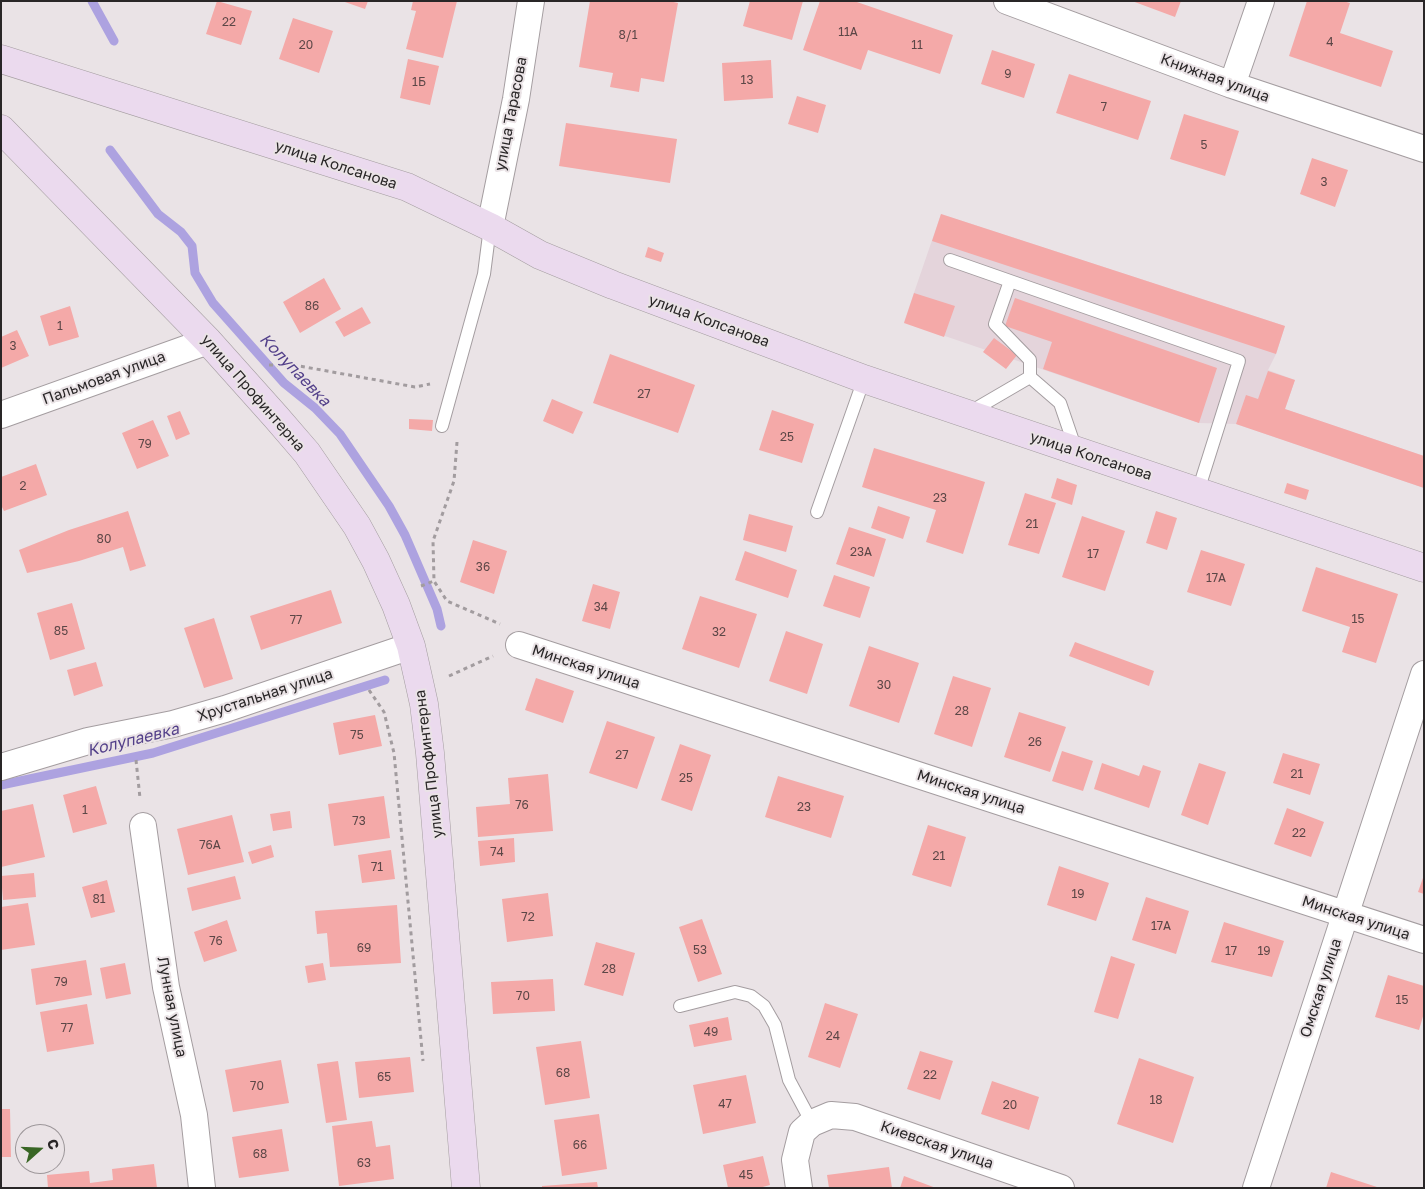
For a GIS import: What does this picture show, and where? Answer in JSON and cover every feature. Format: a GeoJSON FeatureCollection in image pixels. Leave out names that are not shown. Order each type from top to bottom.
{"type":"FeatureCollection","features":[{"type":"Feature","properties":{"kind":"street","name":"улица Тарасова"},"geometry":{"type":"LineString","coordinates":[[490,227],[516,99],[531,1]]}},
{"type":"Feature","properties":{"kind":"street","name":"Книжная улица"},"geometry":{"type":"LineString","coordinates":[[1007,1],[1232,85],[1424,150]]}},
{"type":"Feature","properties":{"kind":"street"},"geometry":{"type":"LineString","coordinates":[[1232,85],[1261,1]]}},
{"type":"Feature","properties":{"kind":"street","name":"улица Колсанова"},"geometry":{"type":"LineString","coordinates":[[1,59],[407,187],[490,227],[540,255],[613,285],[864,379],[1424,568]]}},
{"type":"Feature","properties":{"kind":"street","name":"улица Профинтерна"},"geometry":{"type":"LineString","coordinates":[[1,129],[208,341],[307,454],[357,526],[376,561],[396,605],[411,646],[424,704],[430,753],[466,1188]]}},
{"type":"Feature","properties":{"kind":"street","name":"Пальмовая улица"},"geometry":{"type":"LineString","coordinates":[[1,415],[208,341]]}},
{"type":"Feature","properties":{"kind":"street","name":"Минская улица"},"geometry":{"type":"LineString","coordinates":[[519,645],[1424,940]]}},
{"type":"Feature","properties":{"kind":"street","name":"Хрустальная улица"},"geometry":{"type":"LineString","coordinates":[[1,766],[88,741],[173,724],[411,646]]}},
{"type":"Feature","properties":{"kind":"street","name":"Омская улица"},"geometry":{"type":"LineString","coordinates":[[1256,1188],[1424,674]]}},
{"type":"Feature","properties":{"kind":"street","name":"Лунная улица"},"geometry":{"type":"LineString","coordinates":[[143,826],[166,987],[194,1115],[202,1188]]}},
{"type":"Feature","properties":{"kind":"street","name":"Киевская улица"},"geometry":{"type":"LineString","coordinates":[[812,1122],[831,1115],[855,1117],[1061,1188]]}},
{"type":"Feature","properties":{"kind":"street"},"geometry":{"type":"LineString","coordinates":[[799,1188],[795,1160],[802,1132],[812,1122]]}},
{"type":"Feature","properties":{"kind":"lane"},"geometry":{"type":"LineString","coordinates":[[442,426],[484,274],[490,227]]}},
{"type":"Feature","properties":{"kind":"lane"},"geometry":{"type":"LineString","coordinates":[[950,260],[1239,361],[1198,491]]}},
{"type":"Feature","properties":{"kind":"lane"},"geometry":{"type":"LineString","coordinates":[[1010,281],[995,324],[1030,360],[1030,377],[1060,403],[1077,452]]}},
{"type":"Feature","properties":{"kind":"lane"},"geometry":{"type":"LineString","coordinates":[[966,414],[1030,377]]}},
{"type":"Feature","properties":{"kind":"lane"},"geometry":{"type":"LineString","coordinates":[[817,512],[864,379]]}},
{"type":"Feature","properties":{"kind":"lane"},"geometry":{"type":"LineString","coordinates":[[680,1006],[735,992],[752,996],[764,1006],[775,1025],[789,1080],[812,1122]]}},
{"type":"Feature","properties":{"kind":"path"},"geometry":{"type":"LineString","coordinates":[[262,365],[294,365],[415,387],[455,378]]}},
{"type":"Feature","properties":{"kind":"path"},"geometry":{"type":"LineString","coordinates":[[442,426],[457,434],[454,481],[433,541],[434,581],[447,600],[511,629],[519,645],[442,679]]}},
{"type":"Feature","properties":{"kind":"path"},"geometry":{"type":"LineString","coordinates":[[415,588],[434,581]]}},
{"type":"Feature","properties":{"kind":"path"},"geometry":{"type":"LineString","coordinates":[[370,693],[384,712],[394,753],[424,1065]]}},
{"type":"Feature","properties":{"kind":"shaded area"},"geometry":{"type":"Polygon","coordinates":[[[941,214],[1285,326],[1276,354],[1268,370],[1295,380],[1285,409],[1424,456],[1424,488],[1236,424],[1199,423],[904,322],[941,214]]]}},
{"type":"Feature","properties":{"kind":"building"},"geometry":{"type":"Polygon","coordinates":[[[217,1],[252,11],[241,45],[206,34],[217,1]]]}},
{"type":"Feature","properties":{"kind":"building"},"geometry":{"type":"Polygon","coordinates":[[[342,1],[368,1],[365,9],[342,1]]]}},
{"type":"Feature","properties":{"kind":"building"},"geometry":{"type":"Polygon","coordinates":[[[413,1],[457,1],[443,58],[406,49],[416,11],[411,10],[413,1]]]}},
{"type":"Feature","properties":{"kind":"building"},"geometry":{"type":"Polygon","coordinates":[[[590,1],[669,1],[678,3],[664,82],[641,78],[639,92],[610,87],[613,73],[579,67],[590,1]]]}},
{"type":"Feature","properties":{"kind":"building"},"geometry":{"type":"Polygon","coordinates":[[[750,1],[803,1],[792,40],[743,26],[750,1]]]}},
{"type":"Feature","properties":{"kind":"building"},"geometry":{"type":"Polygon","coordinates":[[[820,1],[854,1],[953,35],[940,74],[868,50],[861,70],[803,50],[820,1]]]}},
{"type":"Feature","properties":{"kind":"building"},"geometry":{"type":"Polygon","coordinates":[[[1132,1],[1181,1],[1175,17],[1132,1]]]}},
{"type":"Feature","properties":{"kind":"building"},"geometry":{"type":"Polygon","coordinates":[[[1307,1],[1343,1],[1350,3],[1340,33],[1393,51],[1381,87],[1289,56],[1307,1]]]}},
{"type":"Feature","properties":{"kind":"building"},"geometry":{"type":"Polygon","coordinates":[[[293,18],[333,31],[319,73],[279,59],[293,18]]]}},
{"type":"Feature","properties":{"kind":"building"},"geometry":{"type":"Polygon","coordinates":[[[992,50],[1035,64],[1024,98],[981,84],[992,50]]]}},
{"type":"Feature","properties":{"kind":"building"},"geometry":{"type":"Polygon","coordinates":[[[408,59],[439,66],[430,105],[400,98],[408,59]]]}},
{"type":"Feature","properties":{"kind":"building"},"geometry":{"type":"Polygon","coordinates":[[[771,60],[773,98],[724,101],[722,63],[771,60]]]}},
{"type":"Feature","properties":{"kind":"building"},"geometry":{"type":"Polygon","coordinates":[[[1069,74],[1151,101],[1138,140],[1056,113],[1069,74]]]}},
{"type":"Feature","properties":{"kind":"building"},"geometry":{"type":"Polygon","coordinates":[[[797,96],[826,105],[818,133],[788,124],[797,96]]]}},
{"type":"Feature","properties":{"kind":"building"},"geometry":{"type":"Polygon","coordinates":[[[1184,114],[1239,131],[1225,176],[1170,159],[1184,114]]]}},
{"type":"Feature","properties":{"kind":"building"},"geometry":{"type":"Polygon","coordinates":[[[566,123],[677,139],[670,183],[559,166],[566,123]]]}},
{"type":"Feature","properties":{"kind":"building"},"geometry":{"type":"Polygon","coordinates":[[[1312,158],[1348,170],[1335,207],[1300,194],[1312,158]]]}},
{"type":"Feature","properties":{"kind":"building"},"geometry":{"type":"Polygon","coordinates":[[[941,214],[1285,326],[1276,354],[932,241],[941,214]]]}},
{"type":"Feature","properties":{"kind":"building"},"geometry":{"type":"Polygon","coordinates":[[[648,247],[664,253],[661,262],[645,257],[648,247]]]}},
{"type":"Feature","properties":{"kind":"building"},"geometry":{"type":"Polygon","coordinates":[[[324,278],[341,309],[300,333],[283,302],[324,278]]]}},
{"type":"Feature","properties":{"kind":"building"},"geometry":{"type":"Polygon","coordinates":[[[914,293],[955,306],[944,337],[904,323],[914,293]]]}},
{"type":"Feature","properties":{"kind":"building"},"geometry":{"type":"Polygon","coordinates":[[[1015,298],[1217,368],[1199,423],[1043,369],[1052,342],[1005,326],[1015,298]]]}},
{"type":"Feature","properties":{"kind":"building"},"geometry":{"type":"Polygon","coordinates":[[[70,306],[79,337],[49,346],[40,316],[70,306]]]}},
{"type":"Feature","properties":{"kind":"building"},"geometry":{"type":"Polygon","coordinates":[[[362,307],[371,323],[344,337],[335,322],[362,307]]]}},
{"type":"Feature","properties":{"kind":"building"},"geometry":{"type":"Polygon","coordinates":[[[17,330],[29,356],[1,368],[1,337],[17,330]]]}},
{"type":"Feature","properties":{"kind":"building"},"geometry":{"type":"Polygon","coordinates":[[[994,338],[1017,355],[1006,369],[983,352],[994,338]]]}},
{"type":"Feature","properties":{"kind":"building"},"geometry":{"type":"Polygon","coordinates":[[[610,354],[695,385],[678,433],[593,403],[610,354]]]}},
{"type":"Feature","properties":{"kind":"building"},"geometry":{"type":"Polygon","coordinates":[[[1268,371],[1295,380],[1285,409],[1424,456],[1424,488],[1236,424],[1246,395],[1258,399],[1268,371]]]}},
{"type":"Feature","properties":{"kind":"building"},"geometry":{"type":"Polygon","coordinates":[[[552,399],[583,412],[573,434],[543,421],[552,399]]]}},
{"type":"Feature","properties":{"kind":"building"},"geometry":{"type":"Polygon","coordinates":[[[772,410],[814,424],[802,463],[759,450],[772,410]]]}},
{"type":"Feature","properties":{"kind":"building"},"geometry":{"type":"Polygon","coordinates":[[[180,411],[190,434],[176,440],[167,416],[180,411]]]}},
{"type":"Feature","properties":{"kind":"building"},"geometry":{"type":"Polygon","coordinates":[[[409,419],[433,420],[432,431],[409,429],[409,419]]]}},
{"type":"Feature","properties":{"kind":"building"},"geometry":{"type":"Polygon","coordinates":[[[153,420],[169,456],[137,469],[122,433],[153,420]]]}},
{"type":"Feature","properties":{"kind":"building"},"geometry":{"type":"Polygon","coordinates":[[[874,448],[985,482],[963,554],[926,542],[936,510],[862,487],[874,448]]]}},
{"type":"Feature","properties":{"kind":"building"},"geometry":{"type":"Polygon","coordinates":[[[36,464],[47,495],[4,511],[1,505],[1,477],[36,464]]]}},
{"type":"Feature","properties":{"kind":"building"},"geometry":{"type":"Polygon","coordinates":[[[1057,478],[1077,485],[1072,505],[1051,498],[1057,478]]]}},
{"type":"Feature","properties":{"kind":"building"},"geometry":{"type":"Polygon","coordinates":[[[1287,483],[1309,490],[1306,500],[1284,493],[1287,483]]]}},
{"type":"Feature","properties":{"kind":"building"},"geometry":{"type":"Polygon","coordinates":[[[1025,493],[1056,503],[1039,554],[1008,545],[1025,493]]]}},
{"type":"Feature","properties":{"kind":"building"},"geometry":{"type":"Polygon","coordinates":[[[878,506],[910,517],[903,539],[871,528],[878,506]]]}},
{"type":"Feature","properties":{"kind":"building"},"geometry":{"type":"Polygon","coordinates":[[[128,511],[146,566],[130,571],[123,547],[79,561],[27,573],[19,550],[69,530],[128,511]]]}},
{"type":"Feature","properties":{"kind":"building"},"geometry":{"type":"Polygon","coordinates":[[[1156,511],[1177,518],[1167,550],[1146,543],[1156,511]]]}},
{"type":"Feature","properties":{"kind":"building"},"geometry":{"type":"Polygon","coordinates":[[[749,514],[793,526],[786,552],[743,540],[749,514]]]}},
{"type":"Feature","properties":{"kind":"building"},"geometry":{"type":"Polygon","coordinates":[[[1082,516],[1125,531],[1105,591],[1062,577],[1082,516]]]}},
{"type":"Feature","properties":{"kind":"building"},"geometry":{"type":"Polygon","coordinates":[[[849,527],[886,539],[874,577],[836,564],[849,527]]]}},
{"type":"Feature","properties":{"kind":"building"},"geometry":{"type":"Polygon","coordinates":[[[473,540],[507,551],[494,594],[460,582],[473,540]]]}},
{"type":"Feature","properties":{"kind":"building"},"geometry":{"type":"Polygon","coordinates":[[[1201,550],[1245,564],[1231,606],[1187,592],[1201,550]]]}},
{"type":"Feature","properties":{"kind":"building"},"geometry":{"type":"Polygon","coordinates":[[[745,551],[797,570],[788,598],[735,580],[745,551]]]}},
{"type":"Feature","properties":{"kind":"building"},"geometry":{"type":"Polygon","coordinates":[[[1316,567],[1398,594],[1376,663],[1342,652],[1350,627],[1302,611],[1316,567]]]}},
{"type":"Feature","properties":{"kind":"building"},"geometry":{"type":"Polygon","coordinates":[[[834,575],[870,587],[860,618],[823,606],[834,575]]]}},
{"type":"Feature","properties":{"kind":"building"},"geometry":{"type":"Polygon","coordinates":[[[593,584],[620,592],[610,629],[582,621],[593,584]]]}},
{"type":"Feature","properties":{"kind":"building"},"geometry":{"type":"Polygon","coordinates":[[[331,590],[342,623],[261,650],[250,616],[331,590]]]}},
{"type":"Feature","properties":{"kind":"building"},"geometry":{"type":"Polygon","coordinates":[[[700,596],[757,614],[739,668],[682,649],[700,596]]]}},
{"type":"Feature","properties":{"kind":"building"},"geometry":{"type":"Polygon","coordinates":[[[72,603],[85,649],[50,660],[37,613],[72,603]]]}},
{"type":"Feature","properties":{"kind":"building"},"geometry":{"type":"Polygon","coordinates":[[[214,618],[233,679],[204,688],[184,628],[214,618]]]}},
{"type":"Feature","properties":{"kind":"building"},"geometry":{"type":"Polygon","coordinates":[[[786,631],[823,644],[807,694],[769,681],[786,631]]]}},
{"type":"Feature","properties":{"kind":"building"},"geometry":{"type":"Polygon","coordinates":[[[1075,642],[1154,671],[1149,686],[1069,656],[1075,642]]]}},
{"type":"Feature","properties":{"kind":"building"},"geometry":{"type":"Polygon","coordinates":[[[869,646],[919,663],[899,723],[849,706],[869,646]]]}},
{"type":"Feature","properties":{"kind":"building"},"geometry":{"type":"Polygon","coordinates":[[[96,662],[103,686],[74,696],[67,670],[96,662]]]}},
{"type":"Feature","properties":{"kind":"building"},"geometry":{"type":"Polygon","coordinates":[[[953,676],[991,688],[972,747],[934,734],[953,676]]]}},
{"type":"Feature","properties":{"kind":"building"},"geometry":{"type":"Polygon","coordinates":[[[536,678],[574,691],[563,723],[525,710],[536,678]]]}},
{"type":"Feature","properties":{"kind":"building"},"geometry":{"type":"Polygon","coordinates":[[[1019,712],[1066,727],[1050,772],[1004,757],[1019,712]]]}},
{"type":"Feature","properties":{"kind":"building"},"geometry":{"type":"Polygon","coordinates":[[[375,715],[382,746],[339,755],[333,723],[375,715]]]}},
{"type":"Feature","properties":{"kind":"building"},"geometry":{"type":"Polygon","coordinates":[[[607,721],[655,737],[637,789],[589,773],[607,721]]]}},
{"type":"Feature","properties":{"kind":"building"},"geometry":{"type":"Polygon","coordinates":[[[680,744],[711,755],[692,811],[661,800],[680,744]]]}},
{"type":"Feature","properties":{"kind":"building"},"geometry":{"type":"Polygon","coordinates":[[[1062,751],[1093,761],[1083,791],[1052,781],[1062,751]]]}},
{"type":"Feature","properties":{"kind":"building"},"geometry":{"type":"Polygon","coordinates":[[[1283,753],[1320,764],[1310,795],[1273,783],[1283,753]]]}},
{"type":"Feature","properties":{"kind":"building"},"geometry":{"type":"Polygon","coordinates":[[[1102,763],[1139,776],[1143,765],[1161,771],[1149,808],[1094,789],[1102,763]]]}},
{"type":"Feature","properties":{"kind":"building"},"geometry":{"type":"Polygon","coordinates":[[[1199,763],[1226,772],[1208,825],[1181,815],[1199,763]]]}},
{"type":"Feature","properties":{"kind":"building"},"geometry":{"type":"Polygon","coordinates":[[[548,774],[553,831],[478,837],[476,807],[510,804],[508,778],[548,774]]]}},
{"type":"Feature","properties":{"kind":"building"},"geometry":{"type":"Polygon","coordinates":[[[778,776],[844,796],[831,838],[765,817],[778,776]]]}},
{"type":"Feature","properties":{"kind":"building"},"geometry":{"type":"Polygon","coordinates":[[[96,786],[107,824],[73,833],[63,795],[96,786]]]}},
{"type":"Feature","properties":{"kind":"building"},"geometry":{"type":"Polygon","coordinates":[[[384,796],[390,838],[334,846],[328,804],[384,796]]]}},
{"type":"Feature","properties":{"kind":"building"},"geometry":{"type":"Polygon","coordinates":[[[33,804],[45,857],[1,867],[1,811],[33,804]]]}},
{"type":"Feature","properties":{"kind":"building"},"geometry":{"type":"Polygon","coordinates":[[[1287,808],[1324,822],[1311,857],[1274,844],[1287,808]]]}},
{"type":"Feature","properties":{"kind":"building"},"geometry":{"type":"Polygon","coordinates":[[[290,811],[292,828],[273,831],[270,814],[290,811]]]}},
{"type":"Feature","properties":{"kind":"building"},"geometry":{"type":"Polygon","coordinates":[[[232,815],[244,862],[188,875],[177,829],[232,815]]]}},
{"type":"Feature","properties":{"kind":"building"},"geometry":{"type":"Polygon","coordinates":[[[928,825],[966,837],[951,887],[912,875],[928,825]]]}},
{"type":"Feature","properties":{"kind":"building"},"geometry":{"type":"Polygon","coordinates":[[[514,838],[515,862],[480,866],[478,841],[514,838]]]}},
{"type":"Feature","properties":{"kind":"building"},"geometry":{"type":"Polygon","coordinates":[[[271,845],[274,857],[252,864],[248,852],[271,845]]]}},
{"type":"Feature","properties":{"kind":"building"},"geometry":{"type":"Polygon","coordinates":[[[391,850],[395,879],[362,883],[358,855],[391,850]]]}},
{"type":"Feature","properties":{"kind":"building"},"geometry":{"type":"Polygon","coordinates":[[[1059,866],[1109,883],[1096,921],[1047,905],[1059,866]]]}},
{"type":"Feature","properties":{"kind":"building"},"geometry":{"type":"Polygon","coordinates":[[[34,873],[36,897],[3,900],[1,876],[34,873]]]}},
{"type":"Feature","properties":{"kind":"building"},"geometry":{"type":"Polygon","coordinates":[[[1424,875],[1424,894],[1418,892],[1424,875]]]}},
{"type":"Feature","properties":{"kind":"building"},"geometry":{"type":"Polygon","coordinates":[[[235,876],[241,899],[192,911],[187,888],[235,876]]]}},
{"type":"Feature","properties":{"kind":"building"},"geometry":{"type":"Polygon","coordinates":[[[107,880],[115,912],[91,918],[82,887],[107,880]]]}},
{"type":"Feature","properties":{"kind":"building"},"geometry":{"type":"Polygon","coordinates":[[[548,893],[553,936],[507,942],[502,899],[548,893]]]}},
{"type":"Feature","properties":{"kind":"building"},"geometry":{"type":"Polygon","coordinates":[[[1146,897],[1189,911],[1176,954],[1132,940],[1146,897]]]}},
{"type":"Feature","properties":{"kind":"building"},"geometry":{"type":"Polygon","coordinates":[[[28,903],[35,945],[1,950],[1,907],[28,903]]]}},
{"type":"Feature","properties":{"kind":"building"},"geometry":{"type":"Polygon","coordinates":[[[397,905],[401,963],[330,967],[327,933],[317,934],[315,911],[397,905]]]}},
{"type":"Feature","properties":{"kind":"building"},"geometry":{"type":"Polygon","coordinates":[[[702,919],[722,974],[698,982],[679,927],[702,919]]]}},
{"type":"Feature","properties":{"kind":"building"},"geometry":{"type":"Polygon","coordinates":[[[227,920],[237,951],[204,962],[194,932],[227,920]]]}},
{"type":"Feature","properties":{"kind":"building"},"geometry":{"type":"Polygon","coordinates":[[[1224,922],[1284,941],[1272,977],[1211,962],[1224,922]]]}},
{"type":"Feature","properties":{"kind":"building"},"geometry":{"type":"Polygon","coordinates":[[[596,942],[635,953],[623,996],[584,985],[596,942]]]}},
{"type":"Feature","properties":{"kind":"building"},"geometry":{"type":"Polygon","coordinates":[[[1111,956],[1135,964],[1118,1019],[1094,1012],[1111,956]]]}},
{"type":"Feature","properties":{"kind":"building"},"geometry":{"type":"Polygon","coordinates":[[[86,960],[92,995],[36,1005],[31,969],[86,960]]]}},
{"type":"Feature","properties":{"kind":"building"},"geometry":{"type":"Polygon","coordinates":[[[125,963],[131,994],[106,999],[100,968],[125,963]]]}},
{"type":"Feature","properties":{"kind":"building"},"geometry":{"type":"Polygon","coordinates":[[[323,963],[326,980],[308,983],[305,966],[323,963]]]}},
{"type":"Feature","properties":{"kind":"building"},"geometry":{"type":"Polygon","coordinates":[[[1388,975],[1424,986],[1424,1013],[1419,1030],[1375,1017],[1388,975]]]}},
{"type":"Feature","properties":{"kind":"building"},"geometry":{"type":"Polygon","coordinates":[[[553,979],[555,1011],[493,1014],[491,982],[553,979]]]}},
{"type":"Feature","properties":{"kind":"building"},"geometry":{"type":"Polygon","coordinates":[[[825,1003],[858,1014],[840,1068],[808,1057],[825,1003]]]}},
{"type":"Feature","properties":{"kind":"building"},"geometry":{"type":"Polygon","coordinates":[[[87,1004],[94,1044],[47,1052],[40,1012],[87,1004]]]}},
{"type":"Feature","properties":{"kind":"building"},"geometry":{"type":"Polygon","coordinates":[[[728,1017],[732,1040],[694,1047],[689,1025],[728,1017]]]}},
{"type":"Feature","properties":{"kind":"building"},"geometry":{"type":"Polygon","coordinates":[[[581,1041],[590,1098],[545,1105],[536,1047],[581,1041]]]}},
{"type":"Feature","properties":{"kind":"building"},"geometry":{"type":"Polygon","coordinates":[[[920,1051],[953,1061],[940,1100],[907,1089],[920,1051]]]}},
{"type":"Feature","properties":{"kind":"building"},"geometry":{"type":"Polygon","coordinates":[[[410,1057],[414,1092],[359,1098],[355,1062],[410,1057]]]}},
{"type":"Feature","properties":{"kind":"building"},"geometry":{"type":"Polygon","coordinates":[[[1139,1058],[1194,1077],[1173,1143],[1117,1124],[1139,1058]]]}},
{"type":"Feature","properties":{"kind":"building"},"geometry":{"type":"Polygon","coordinates":[[[281,1060],[289,1103],[233,1112],[225,1070],[281,1060]]]}},
{"type":"Feature","properties":{"kind":"building"},"geometry":{"type":"Polygon","coordinates":[[[338,1061],[347,1120],[326,1123],[317,1064],[338,1061]]]}},
{"type":"Feature","properties":{"kind":"building"},"geometry":{"type":"Polygon","coordinates":[[[746,1075],[756,1123],[703,1134],[693,1085],[746,1075]]]}},
{"type":"Feature","properties":{"kind":"building"},"geometry":{"type":"Polygon","coordinates":[[[992,1081],[1039,1097],[1029,1130],[981,1114],[992,1081]]]}},
{"type":"Feature","properties":{"kind":"building"},"geometry":{"type":"Polygon","coordinates":[[[1,1109],[10,1109],[11,1157],[1,1157],[1,1109]]]}},
{"type":"Feature","properties":{"kind":"building"},"geometry":{"type":"Polygon","coordinates":[[[599,1114],[607,1169],[562,1176],[554,1120],[599,1114]]]}},
{"type":"Feature","properties":{"kind":"building"},"geometry":{"type":"Polygon","coordinates":[[[372,1121],[376,1147],[390,1145],[394,1179],[339,1186],[332,1126],[372,1121]]]}},
{"type":"Feature","properties":{"kind":"building"},"geometry":{"type":"Polygon","coordinates":[[[282,1129],[289,1171],[239,1178],[232,1137],[282,1129]]]}},
{"type":"Feature","properties":{"kind":"building"},"geometry":{"type":"Polygon","coordinates":[[[763,1156],[770,1185],[759,1188],[728,1188],[723,1165],[763,1156]]]}},
{"type":"Feature","properties":{"kind":"building"},"geometry":{"type":"Polygon","coordinates":[[[154,1164],[157,1188],[48,1188],[47,1175],[89,1171],[90,1183],[113,1180],[112,1169],[154,1164]]]}},
{"type":"Feature","properties":{"kind":"building"},"geometry":{"type":"Polygon","coordinates":[[[889,1167],[892,1188],[829,1188],[827,1175],[889,1167]]]}},
{"type":"Feature","properties":{"kind":"building"},"geometry":{"type":"Polygon","coordinates":[[[1331,1172],[1377,1187],[1377,1188],[1326,1188],[1331,1172]]]}},
{"type":"Feature","properties":{"kind":"building"},"geometry":{"type":"Polygon","coordinates":[[[904,1176],[936,1188],[900,1188],[904,1176]]]}},
{"type":"Feature","properties":{"kind":"building"},"geometry":{"type":"Polygon","coordinates":[[[597,1182],[598,1188],[542,1188],[542,1186],[597,1182]]]}},
{"type":"Feature","properties":{"kind":"waterway","name":"Колупаевка"},"geometry":{"type":"LineString","coordinates":[[92,1],[114,41]]}},
{"type":"Feature","properties":{"kind":"waterway","name":"Колупаевка"},"geometry":{"type":"LineString","coordinates":[[110,150],[158,214],[181,232],[192,246],[195,273],[213,303],[284,383],[315,408],[340,434],[389,506],[405,535],[437,609],[441,626]]}},
{"type":"Feature","properties":{"kind":"waterway","name":"Колупаевка"},"geometry":{"type":"LineString","coordinates":[[1,785],[153,753],[385,680]]}}]}
